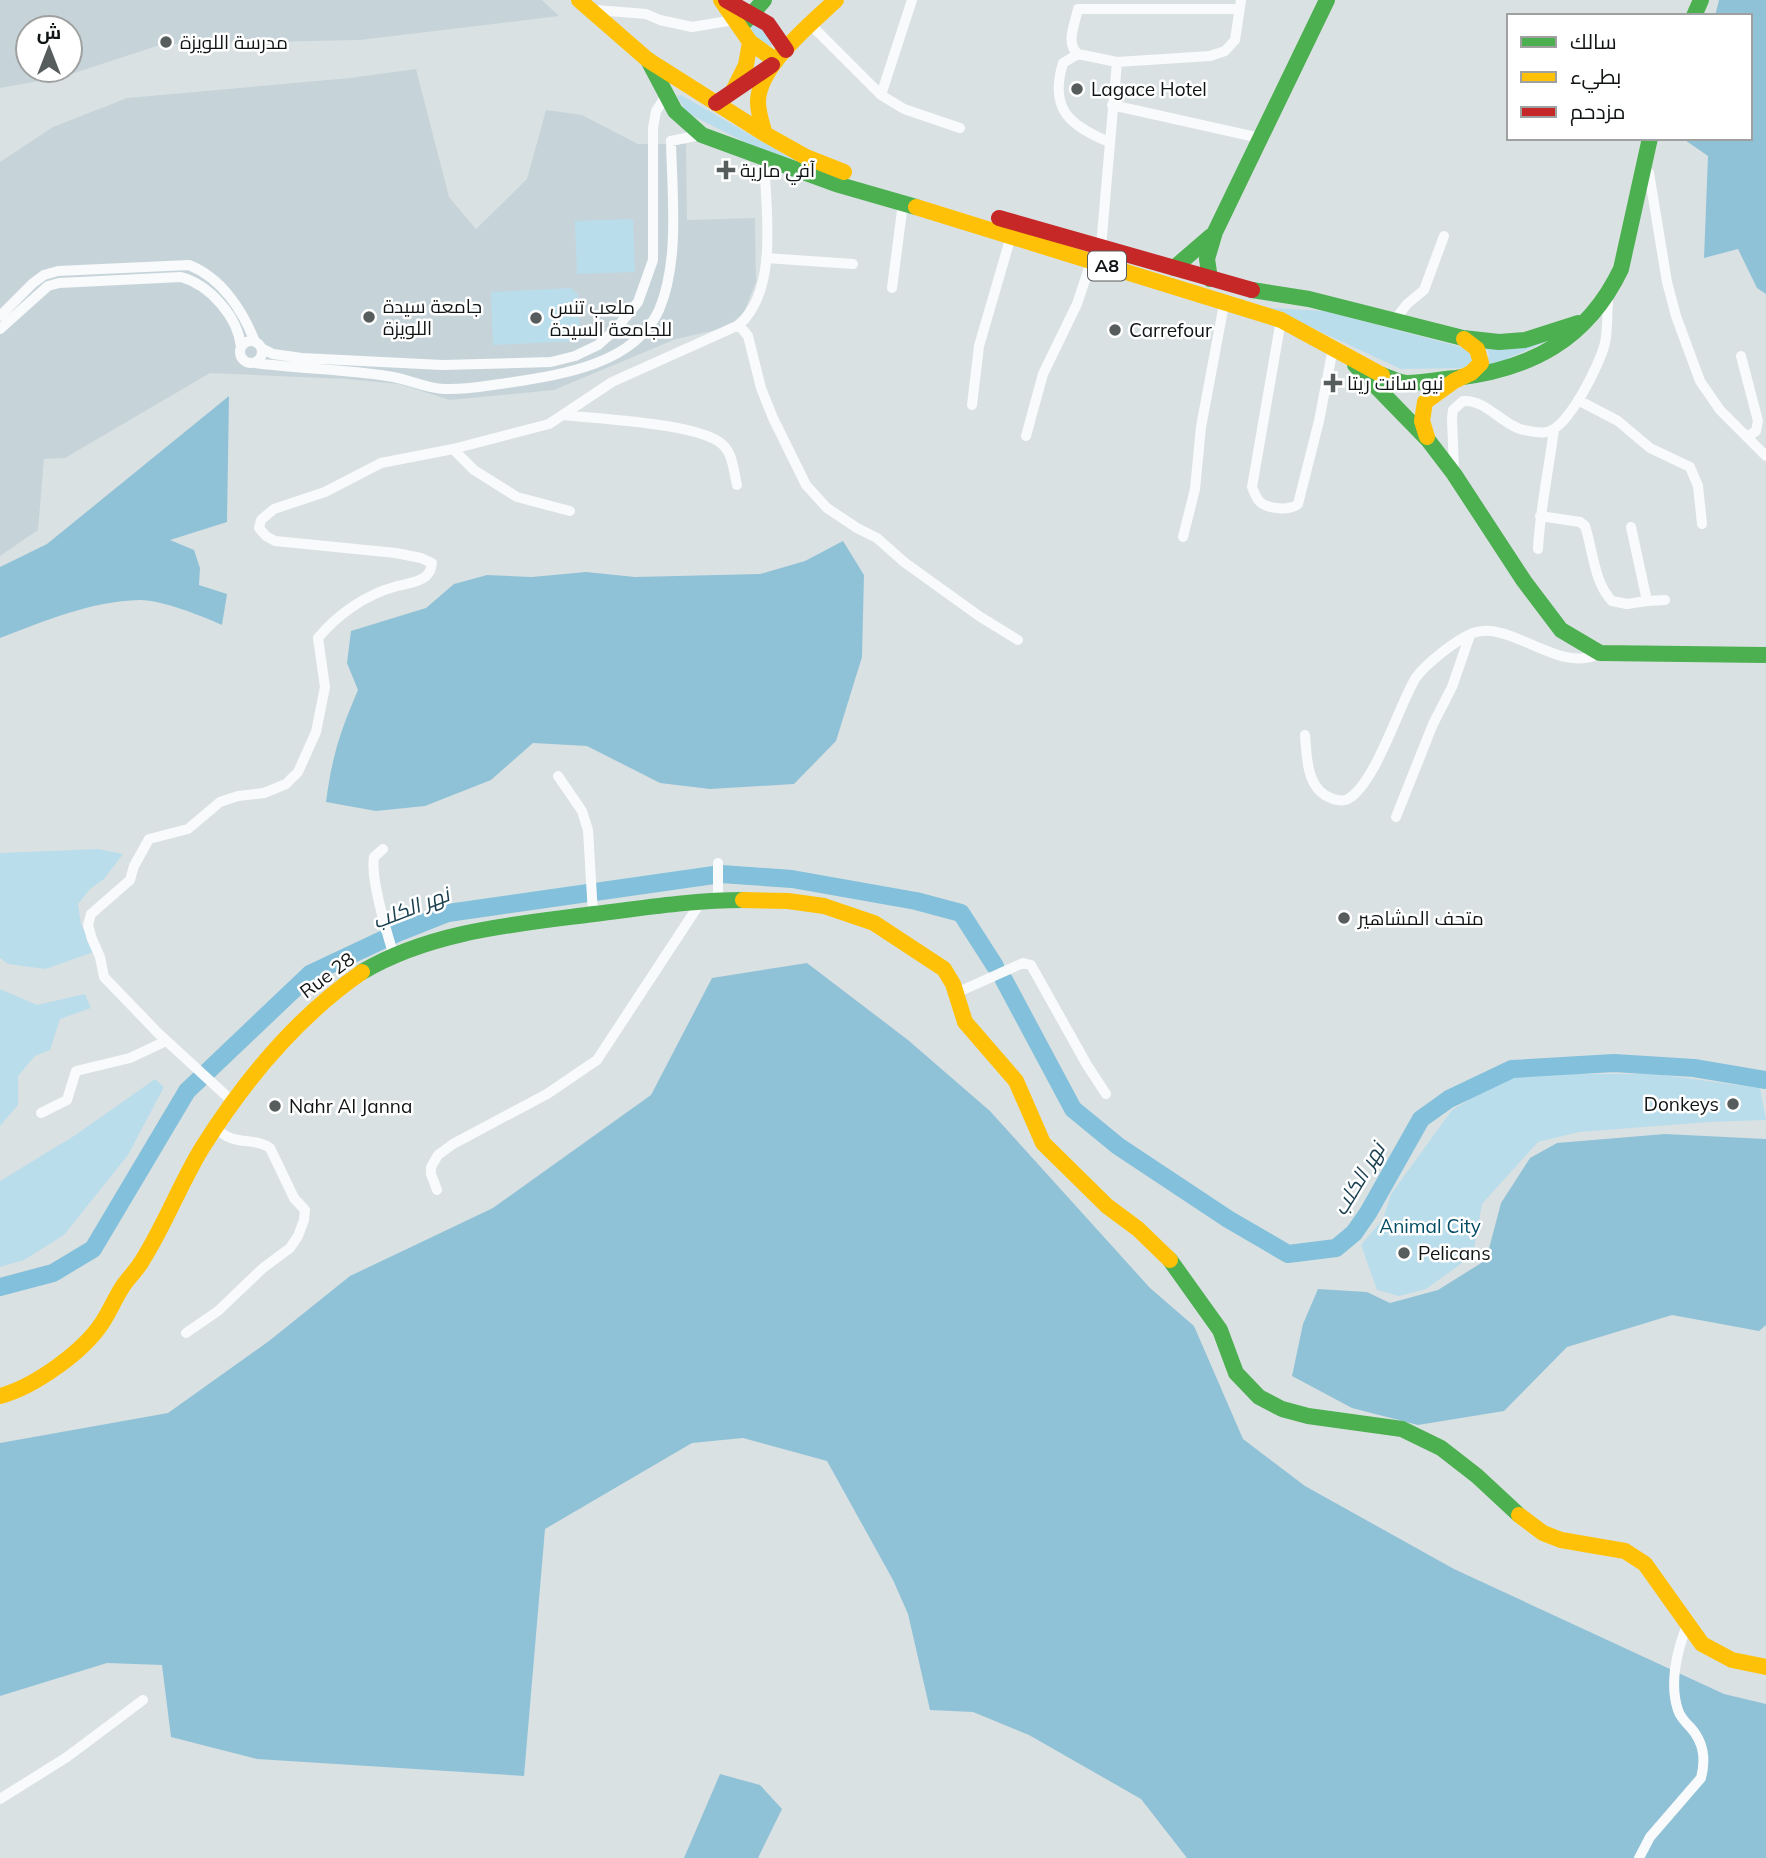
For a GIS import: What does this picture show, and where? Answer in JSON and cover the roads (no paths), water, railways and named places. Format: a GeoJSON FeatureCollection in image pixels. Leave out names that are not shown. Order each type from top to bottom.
{"type":"FeatureCollection","features":[{"type":"Feature","properties":{"kind":"main road"},"geometry":{"type":"LineString","coordinates":[[721,0],[750,42],[779,58]]}},
{"type":"Feature","properties":{"kind":"main road"},"geometry":{"type":"LineString","coordinates":[[726,0],[771,27],[808,28]]}},
{"type":"Feature","properties":{"kind":"main road"},"geometry":{"type":"LineString","coordinates":[[737,24],[764,0]]}},
{"type":"Feature","properties":{"kind":"main road"},"geometry":{"type":"LineString","coordinates":[[765,134],[757,102],[758,93],[779,58],[771,27],[773,0]]}},
{"type":"Feature","properties":{"kind":"main road"},"geometry":{"type":"LineString","coordinates":[[716,103],[779,58],[836,0]]}},
{"type":"Feature","properties":{"kind":"main road"},"geometry":{"type":"LineString","coordinates":[[1210,279],[1207,259],[1215,232],[1327,0]]}},
{"type":"Feature","properties":{"kind":"main road","name":"A8"},"geometry":{"type":"LineString","coordinates":[[584,5],[648,61],[765,134],[828,167],[1258,292],[1309,299],[1463,338],[1499,342],[1525,340],[1587,319]]}},
{"type":"Feature","properties":{"kind":"main road"},"geometry":{"type":"LineString","coordinates":[[733,92],[746,65],[750,42]]}},
{"type":"Feature","properties":{"kind":"main road","name":"A8"},"geometry":{"type":"LineString","coordinates":[[648,61],[684,125],[702,135],[764,160],[836,184],[1281,320],[1393,381],[1406,383],[1489,374],[1536,357],[1563,343],[1608,293],[1621,269],[1648,146]]}},
{"type":"Feature","properties":{"kind":"main road"},"geometry":{"type":"LineString","coordinates":[[1174,268],[1215,232]]}},
{"type":"Feature","properties":{"kind":"main road"},"geometry":{"type":"LineString","coordinates":[[1428,440],[1422,421],[1426,402],[1457,379],[1474,372],[1482,361],[1477,346],[1463,338]]}},
{"type":"Feature","properties":{"kind":"main road"},"geometry":{"type":"LineString","coordinates":[[1338,351],[1428,440],[1555,623],[1576,639],[1600,653],[1766,655]]}},
{"type":"Feature","properties":{"kind":"main road","name":"Rue 28"},"geometry":{"type":"LineString","coordinates":[[0,1396],[24,1388],[59,1364],[77,1350],[102,1323],[122,1287],[142,1261],[215,1127],[228,1097],[319,1004],[393,952],[476,932],[713,899],[788,901],[824,906],[860,916],[934,961],[949,975],[965,1022],[1016,1081],[1043,1143],[1085,1186],[1138,1229],[1173,1263],[1220,1330],[1236,1373],[1259,1397],[1282,1409],[1307,1416],[1402,1429],[1441,1448],[1477,1476],[1511,1510],[1543,1533],[1561,1540],[1625,1551],[1645,1564],[1702,1644],[1712,1652],[1734,1661],[1766,1667]]}},
{"type":"Feature","properties":{"kind":"street"},"geometry":{"type":"LineString","coordinates":[[881,95],[912,0]]}},
{"type":"Feature","properties":{"kind":"street"},"geometry":{"type":"LineString","coordinates":[[1241,4],[1235,40],[1231,46],[1210,56],[1117,62],[1078,54],[1072,49],[1071,41],[1079,5],[1241,4]]}},
{"type":"Feature","properties":{"kind":"street"},"geometry":{"type":"LineString","coordinates":[[584,5],[646,14],[692,27],[737,24]]}},
{"type":"Feature","properties":{"kind":"street"},"geometry":{"type":"LineString","coordinates":[[808,28],[891,104],[960,128]]}},
{"type":"Feature","properties":{"kind":"street"},"geometry":{"type":"LineString","coordinates":[[1078,54],[1063,63],[1059,102],[1080,127],[1109,142]]}},
{"type":"Feature","properties":{"kind":"street"},"geometry":{"type":"LineString","coordinates":[[1101,247],[1117,62]]}},
{"type":"Feature","properties":{"kind":"street"},"geometry":{"type":"LineString","coordinates":[[654,318],[647,318],[637,308],[653,260],[653,128],[656,111],[666,97],[687,86]]}},
{"type":"Feature","properties":{"kind":"street"},"geometry":{"type":"LineString","coordinates":[[1112,104],[1259,138]]}},
{"type":"Feature","properties":{"kind":"street"},"geometry":{"type":"LineString","coordinates":[[653,128],[663,139],[671,141],[702,135]]}},
{"type":"Feature","properties":{"kind":"street"},"geometry":{"type":"LineString","coordinates":[[0,340],[0,331],[48,286],[59,283],[181,277],[207,291],[233,318],[240,334],[240,355],[248,363],[389,376],[441,389],[466,389],[563,374],[626,348],[642,334],[654,318],[670,272],[673,206],[671,141]]}},
{"type":"Feature","properties":{"kind":"street"},"geometry":{"type":"LineString","coordinates":[[1648,146],[1662,257],[1676,316],[1692,362],[1709,396],[1766,456]]}},
{"type":"Feature","properties":{"kind":"street"},"geometry":{"type":"LineString","coordinates":[[228,1097],[166,1041],[104,977],[88,925],[91,914],[130,880],[134,866],[149,839],[188,829],[220,802],[238,796],[264,793],[286,784],[298,772],[316,732],[325,687],[318,638],[349,610],[391,587],[424,578],[431,572],[432,563],[396,553],[275,541],[261,533],[261,520],[274,509],[325,492],[371,467],[538,428],[564,415],[612,382],[739,325],[750,315],[764,277],[764,160]]}},
{"type":"Feature","properties":{"kind":"street"},"geometry":{"type":"LineString","coordinates":[[892,289],[903,203]]}},
{"type":"Feature","properties":{"kind":"street"},"geometry":{"type":"LineString","coordinates":[[972,405],[979,346],[1011,236]]}},
{"type":"Feature","properties":{"kind":"street"},"geometry":{"type":"LineString","coordinates":[[1394,321],[1407,304],[1424,290],[1444,236]]}},
{"type":"Feature","properties":{"kind":"street"},"geometry":{"type":"LineString","coordinates":[[766,258],[853,264]]}},
{"type":"Feature","properties":{"kind":"street"},"geometry":{"type":"LineString","coordinates":[[1026,436],[1043,374],[1077,304],[1091,262]]}},
{"type":"Feature","properties":{"kind":"street"},"geometry":{"type":"LineString","coordinates":[[0,316],[44,275],[58,271],[189,265],[202,270],[244,315],[261,357],[255,363]]}},
{"type":"Feature","properties":{"kind":"street"},"geometry":{"type":"LineString","coordinates":[[1454,474],[1451,418],[1453,410],[1463,401],[1477,403],[1520,429],[1546,432],[1554,429],[1578,400],[1605,341],[1608,293]]}},
{"type":"Feature","properties":{"kind":"street"},"geometry":{"type":"LineString","coordinates":[[241,347],[247,342],[274,354],[302,358],[415,364],[551,362],[575,356],[597,345],[615,330],[638,302]]}},
{"type":"Feature","properties":{"kind":"street"},"geometry":{"type":"LineString","coordinates":[[1182,537],[1195,489],[1201,427],[1224,304]]}},
{"type":"Feature","properties":{"kind":"street"},"geometry":{"type":"LineString","coordinates":[[1281,320],[1252,487],[1257,500],[1263,504],[1287,509],[1298,504],[1338,351]]}},
{"type":"Feature","properties":{"kind":"street"},"geometry":{"type":"LineString","coordinates":[[739,325],[748,336],[761,388],[806,485],[827,508],[877,538],[904,562],[979,616],[1018,640]]}},
{"type":"Feature","properties":{"kind":"street"},"geometry":{"type":"LineString","coordinates":[[1741,356],[1758,421],[1756,431],[1747,437]]}},
{"type":"Feature","properties":{"kind":"street"},"geometry":{"type":"LineString","coordinates":[[1578,400],[1618,421],[1650,448],[1690,467],[1698,486],[1702,524]]}},
{"type":"Feature","properties":{"kind":"street"},"geometry":{"type":"LineString","coordinates":[[564,415],[664,426],[709,437],[727,450],[737,485]]}},
{"type":"Feature","properties":{"kind":"street"},"geometry":{"type":"LineString","coordinates":[[1538,549],[1539,516],[1546,488],[1554,429]]}},
{"type":"Feature","properties":{"kind":"street"},"geometry":{"type":"LineString","coordinates":[[453,449],[474,470],[517,497],[570,511]]}},
{"type":"Feature","properties":{"kind":"street"},"geometry":{"type":"LineString","coordinates":[[1539,516],[1580,522],[1585,526],[1598,576],[1612,601],[1627,604],[1665,600]]}},
{"type":"Feature","properties":{"kind":"street"},"geometry":{"type":"LineString","coordinates":[[1631,527],[1647,601]]}},
{"type":"Feature","properties":{"kind":"street"},"geometry":{"type":"LineString","coordinates":[[1305,735],[1309,777],[1327,797],[1340,801],[1348,799],[1366,782],[1416,677],[1470,634],[1489,631],[1562,656],[1584,660],[1600,653]]}},
{"type":"Feature","properties":{"kind":"street"},"geometry":{"type":"LineString","coordinates":[[1396,817],[1433,724],[1452,687],[1470,634]]}},
{"type":"Feature","properties":{"kind":"street"},"geometry":{"type":"LineString","coordinates":[[558,776],[582,811],[588,830],[593,914]]}},
{"type":"Feature","properties":{"kind":"street"},"geometry":{"type":"LineString","coordinates":[[383,849],[373,860],[381,913],[393,952]]}},
{"type":"Feature","properties":{"kind":"street"},"geometry":{"type":"LineString","coordinates":[[438,1190],[430,1167],[438,1155],[453,1144],[547,1094],[597,1060],[713,899],[718,863]]}},
{"type":"Feature","properties":{"kind":"street"},"geometry":{"type":"LineString","coordinates":[[956,993],[1023,963],[1031,965],[1106,1094]]}},
{"type":"Feature","properties":{"kind":"street"},"geometry":{"type":"LineString","coordinates":[[41,1113],[67,1100],[76,1071],[130,1058],[166,1041]]}},
{"type":"Feature","properties":{"kind":"street"},"geometry":{"type":"LineString","coordinates":[[186,1334],[218,1311],[263,1268],[290,1248],[298,1236],[305,1216],[305,1210],[294,1198],[270,1148],[263,1144],[228,1138],[215,1127]]}},
{"type":"Feature","properties":{"kind":"street"},"geometry":{"type":"LineString","coordinates":[[1639,1858],[1650,1837],[1701,1778],[1703,1772],[1702,1743],[1682,1718],[1675,1699],[1674,1680],[1687,1625]]}},
{"type":"Feature","properties":{"kind":"street"},"geometry":{"type":"LineString","coordinates":[[0,1799],[67,1757],[143,1700]]}},
{"type":"Feature","properties":{"kind":"waterway","name":"نهر الكلب"},"geometry":{"type":"LineString","coordinates":[[0,1287],[53,1273],[93,1249],[187,1091],[310,974],[395,934],[448,913],[721,874],[792,879],[916,901],[961,913],[995,966]]}},
{"type":"Feature","properties":{"kind":"waterway","name":"نهر الكلب"},"geometry":{"type":"LineString","coordinates":[[1004,980],[1073,1109],[1118,1146],[1228,1219],[1288,1254],[1336,1248],[1354,1233],[1368,1213],[1421,1119],[1449,1099],[1512,1069],[1614,1063],[1694,1068],[1766,1080]]}},
{"type":"Feature","properties":{"kind":"place","name":"مدرسة اللويزة"},"geometry":{"type":"Point","coordinates":[166,42]}},
{"type":"Feature","properties":{"kind":"place","name":"Lagace Hotel"},"geometry":{"type":"Point","coordinates":[1077,89]}},
{"type":"Feature","properties":{"kind":"place","name":"آفي مارية"},"geometry":{"type":"Point","coordinates":[726,170]}},
{"type":"Feature","properties":{"kind":"place","name":"جامعة سيدة اللويزة"},"geometry":{"type":"Point","coordinates":[369,317]}},
{"type":"Feature","properties":{"kind":"place","name":"ملعب تنس للجامعة السيدة"},"geometry":{"type":"Point","coordinates":[536,318]}},
{"type":"Feature","properties":{"kind":"place","name":"Carrefour"},"geometry":{"type":"Point","coordinates":[1115,330]}},
{"type":"Feature","properties":{"kind":"place","name":"نيو سانت ريتا"},"geometry":{"type":"Point","coordinates":[1333,383]}},
{"type":"Feature","properties":{"kind":"place","name":"متحف المشاهير"},"geometry":{"type":"Point","coordinates":[1344,918]}},
{"type":"Feature","properties":{"kind":"place","name":"Donkeys"},"geometry":{"type":"Point","coordinates":[1733,1104]}},
{"type":"Feature","properties":{"kind":"place","name":"Nahr Al Janna"},"geometry":{"type":"Point","coordinates":[275,1106]}},
{"type":"Feature","properties":{"kind":"place","name":"Pelicans"},"geometry":{"type":"Point","coordinates":[1404,1253]}},
{"type":"Feature","properties":{"kind":"park label","name":"Animal City"},"geometry":{"type":"Point","coordinates":[1430,1226]}}]}
